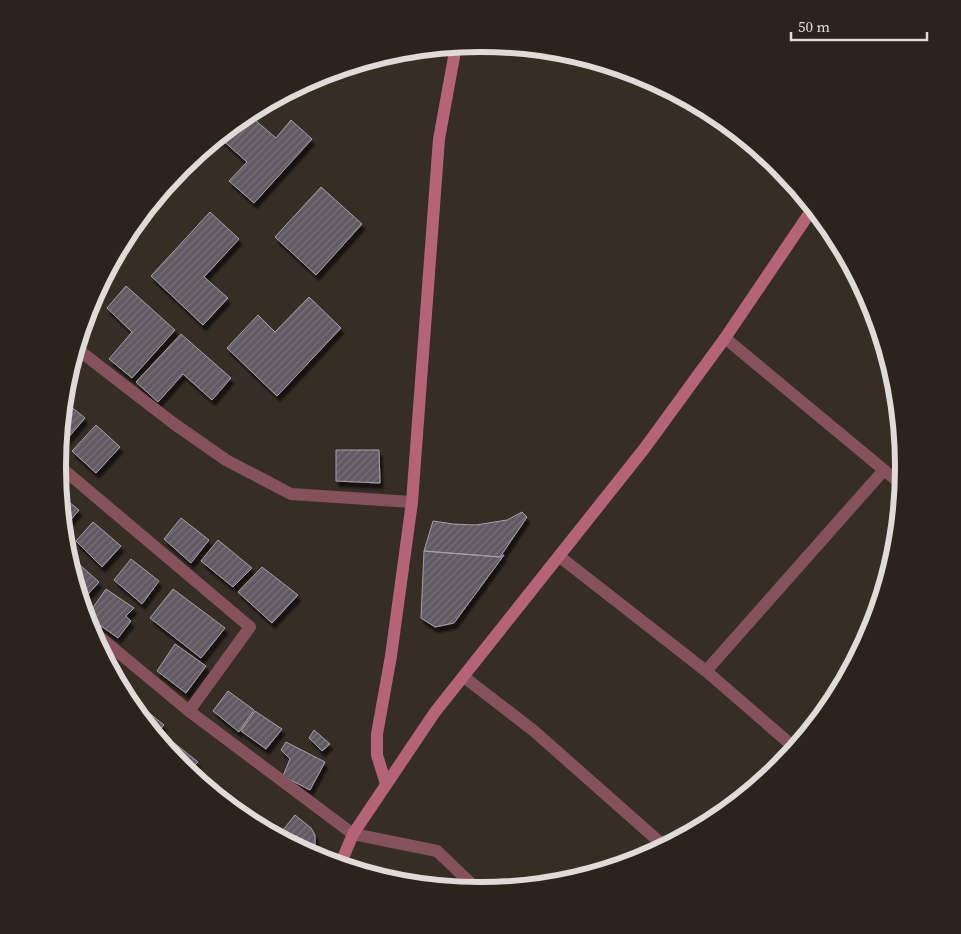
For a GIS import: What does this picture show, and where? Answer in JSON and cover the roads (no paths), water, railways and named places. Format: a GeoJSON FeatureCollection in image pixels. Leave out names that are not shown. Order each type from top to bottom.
{"type":"FeatureCollection","features":[{"type":"Feature","properties":{"kind":"main road"},"geometry":{"type":"LineString","coordinates":[[386,784],[377,755],[377,734],[391,656],[412,502],[439,139],[455,53]]}},
{"type":"Feature","properties":{"kind":"main road"},"geometry":{"type":"LineString","coordinates":[[342,858],[352,834],[435,712],[644,449],[725,338],[809,215]]}},
{"type":"Feature","properties":{"kind":"street"},"geometry":{"type":"LineString","coordinates":[[725,338],[895,479]]}},
{"type":"Feature","properties":{"kind":"street"},"geometry":{"type":"LineString","coordinates":[[82,353],[173,423],[226,460],[291,494],[412,502]]}},
{"type":"Feature","properties":{"kind":"street"},"geometry":{"type":"LineString","coordinates":[[706,671],[884,470]]}},
{"type":"Feature","properties":{"kind":"street"},"geometry":{"type":"LineString","coordinates":[[66,471],[250,627],[189,711]]}},
{"type":"Feature","properties":{"kind":"street"},"geometry":{"type":"LineString","coordinates":[[560,557],[706,671],[789,743]]}},
{"type":"Feature","properties":{"kind":"street"},"geometry":{"type":"LineString","coordinates":[[105,641],[189,711],[352,834],[436,851],[469,882]]}},
{"type":"Feature","properties":{"kind":"street"},"geometry":{"type":"LineString","coordinates":[[464,677],[534,731],[659,841]]}}]}
